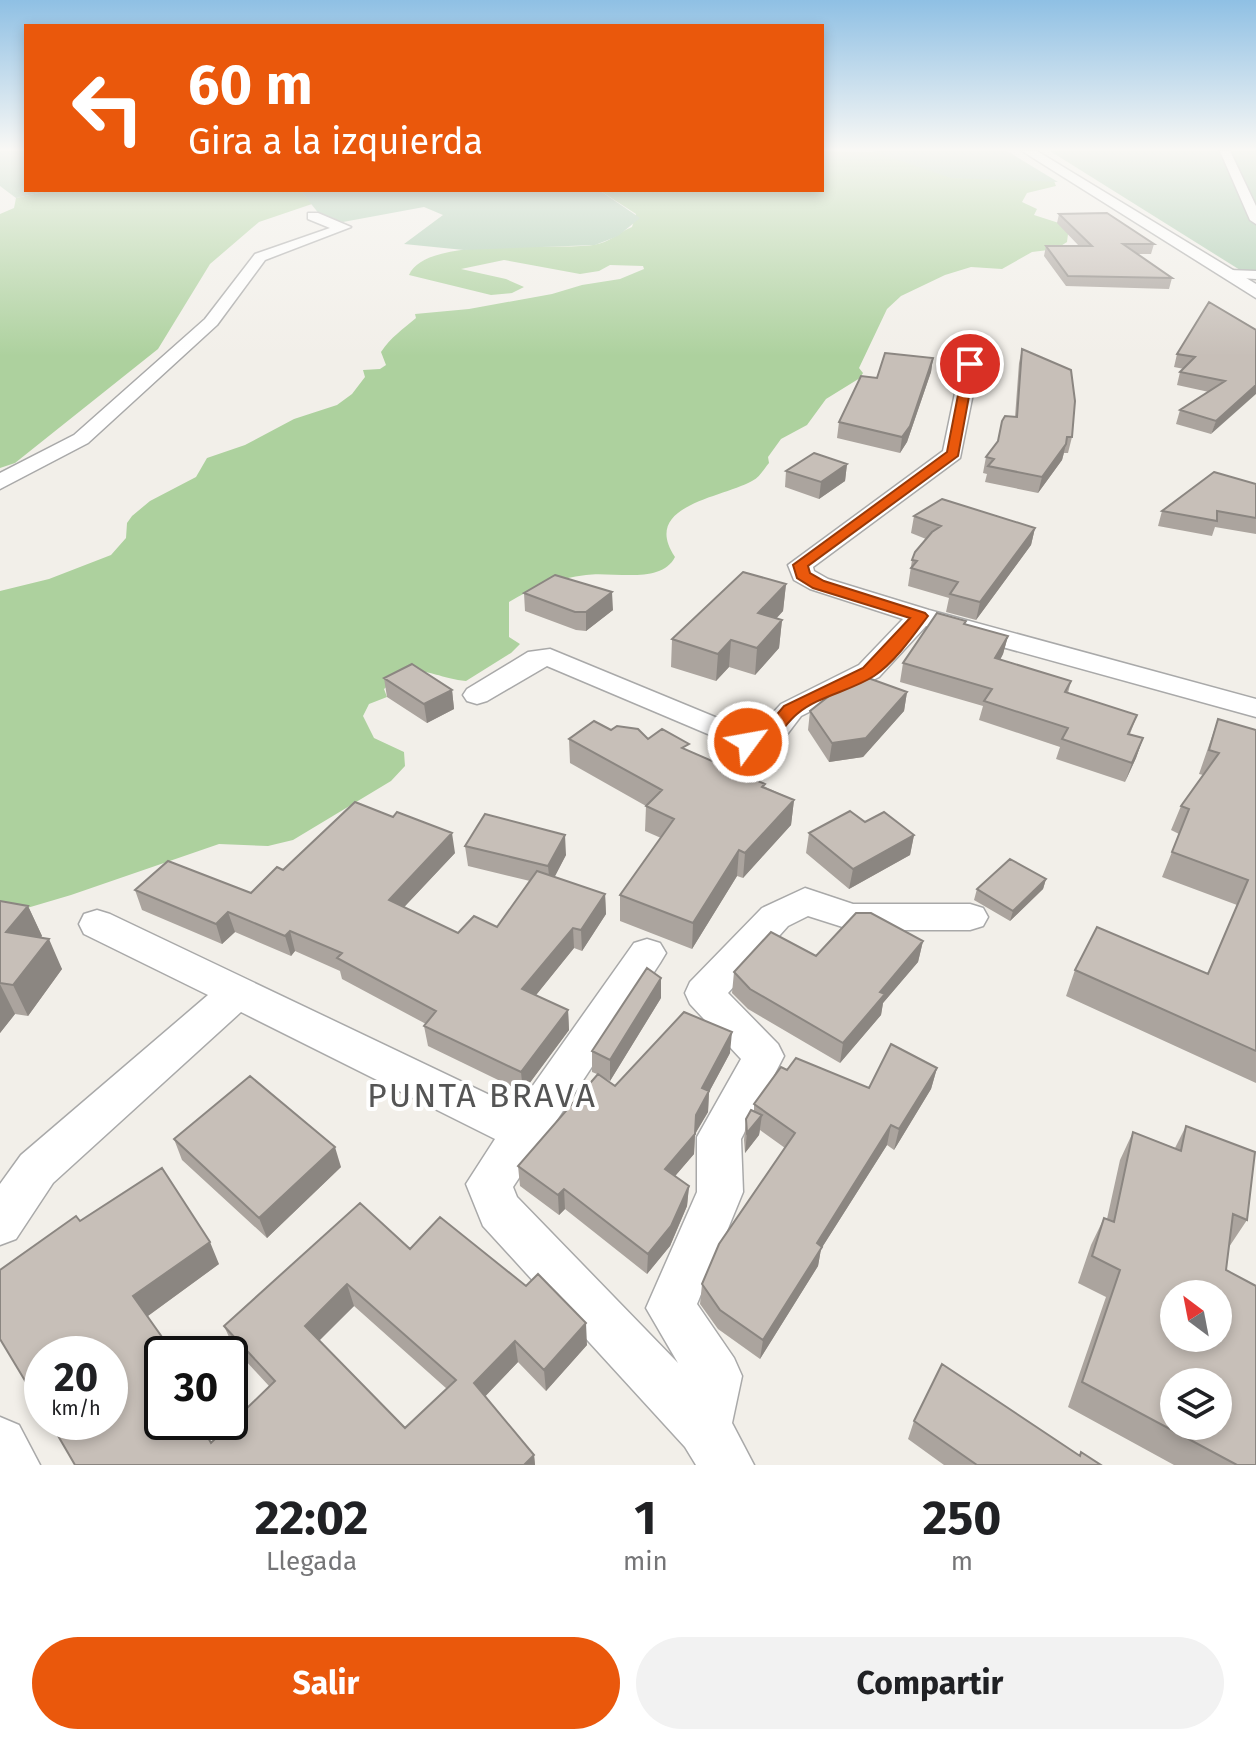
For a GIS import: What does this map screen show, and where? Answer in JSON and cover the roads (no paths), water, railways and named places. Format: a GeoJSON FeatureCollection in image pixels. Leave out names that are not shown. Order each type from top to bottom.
{"type":"FeatureCollection","features":[{"type":"Feature","properties":{"kind":"street"},"geometry":{"type":"LineString","coordinates":[[0,482],[81,439],[211,322],[260,257],[344,227],[318,219]]}},
{"type":"Feature","properties":{"kind":"street"},"geometry":{"type":"LineString","coordinates":[[1140,219],[1256,292]]}},
{"type":"Feature","properties":{"kind":"street"},"geometry":{"type":"LineString","coordinates":[[1229,274],[1256,275]]}},
{"type":"Feature","properties":{"kind":"street"},"geometry":{"type":"LineString","coordinates":[[970,364],[953,454],[800,565],[803,575],[819,584],[920,616],[1256,708]]}},
{"type":"Feature","properties":{"kind":"street"},"geometry":{"type":"LineString","coordinates":[[477,695],[538,658],[550,657],[748,742],[771,734],[791,710],[869,671],[889,653],[920,616]]}},
{"type":"Feature","properties":{"kind":"street"},"geometry":{"type":"LineString","coordinates":[[715,1446],[716,1376],[671,1308],[720,1192],[719,1137],[764,1056],[704,993],[775,917],[805,901],[852,917],[970,917]]}},
{"type":"Feature","properties":{"kind":"street"},"geometry":{"type":"LineString","coordinates":[[97,924],[524,1132]]}},
{"type":"Feature","properties":{"kind":"street"},"geometry":{"type":"LineString","coordinates":[[647,953],[489,1184],[499,1211],[715,1446]]}},
{"type":"Feature","properties":{"kind":"street"},"geometry":{"type":"LineString","coordinates":[[0,1223],[37,1169],[237,993]]}},
{"type":"Feature","properties":{"kind":"street"},"geometry":{"type":"LineString","coordinates":[[0,1444],[13,1465]]}},
{"type":"Feature","properties":{"kind":"district","name":"PUNTA BRAVA"},"geometry":{"type":"Point","coordinates":[482,1095]}}]}
